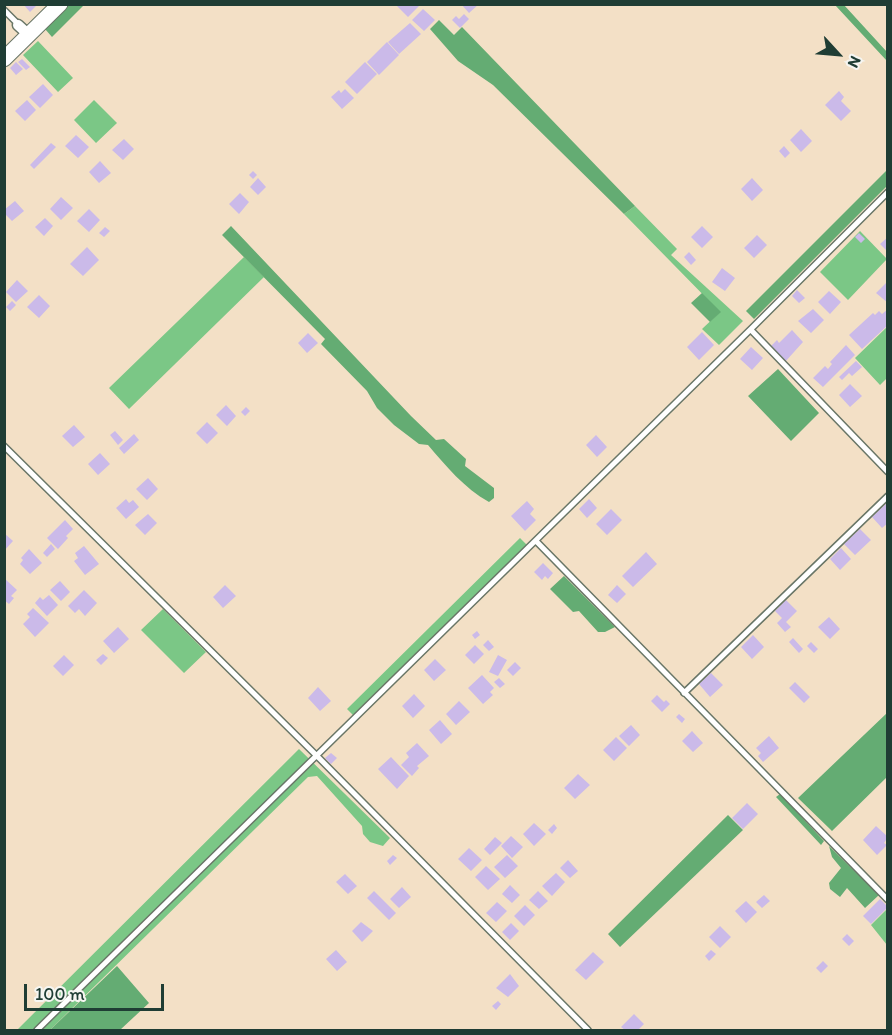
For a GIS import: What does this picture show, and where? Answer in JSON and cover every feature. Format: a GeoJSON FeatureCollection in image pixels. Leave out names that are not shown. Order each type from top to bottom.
{"type":"FeatureCollection","features":[{"type":"Feature","properties":{"kind":"main road"},"geometry":{"type":"LineString","coordinates":[[4,59],[24,30],[60,4]]}},
{"type":"Feature","properties":{"kind":"lane"},"geometry":{"type":"LineString","coordinates":[[4,10],[24,30]]}},
{"type":"Feature","properties":{"kind":"lane"},"geometry":{"type":"LineString","coordinates":[[38,1030],[888,192]]}},
{"type":"Feature","properties":{"kind":"lane"},"geometry":{"type":"LineString","coordinates":[[750,330],[888,472]]}},
{"type":"Feature","properties":{"kind":"lane"},"geometry":{"type":"LineString","coordinates":[[4,446],[317,756],[588,1030]]}},
{"type":"Feature","properties":{"kind":"lane"},"geometry":{"type":"LineString","coordinates":[[684,693],[888,496]]}},
{"type":"Feature","properties":{"kind":"lane"},"geometry":{"type":"LineString","coordinates":[[536,541],[888,900]]}},
{"type":"Feature","properties":{"kind":"green space"},"geometry":{"type":"Polygon","coordinates":[[[68,5],[84,5],[52,37],[45,29],[68,5]]]}},
{"type":"Feature","properties":{"kind":"green space"},"geometry":{"type":"Polygon","coordinates":[[[835,5],[844,5],[887,52],[887,61],[835,5]]]}},
{"type":"Feature","properties":{"kind":"green space"},"geometry":{"type":"Polygon","coordinates":[[[439,20],[454,35],[462,27],[635,206],[624,214],[493,85],[458,61],[430,29],[439,20]]]}},
{"type":"Feature","properties":{"kind":"green space"},"geometry":{"type":"Polygon","coordinates":[[[38,41],[73,78],[58,92],[23,55],[38,41]]]}},
{"type":"Feature","properties":{"kind":"green space"},"geometry":{"type":"Polygon","coordinates":[[[94,100],[117,123],[96,143],[74,120],[94,100]]]}},
{"type":"Feature","properties":{"kind":"green space"},"geometry":{"type":"Polygon","coordinates":[[[887,170],[887,186],[754,319],[746,311],[887,170]]]}},
{"type":"Feature","properties":{"kind":"green space"},"geometry":{"type":"Polygon","coordinates":[[[635,206],[677,249],[671,255],[743,321],[719,345],[702,329],[720,312],[624,214],[635,206]]]}},
{"type":"Feature","properties":{"kind":"green space"},"geometry":{"type":"Polygon","coordinates":[[[231,226],[411,416],[436,440],[444,439],[466,459],[465,466],[494,488],[494,498],[489,502],[471,490],[428,445],[419,444],[394,425],[377,408],[367,391],[321,344],[325,339],[222,235],[231,226]]]}},
{"type":"Feature","properties":{"kind":"green space"},"geometry":{"type":"Polygon","coordinates":[[[860,231],[887,259],[848,300],[820,272],[860,231]]]}},
{"type":"Feature","properties":{"kind":"green space"},"geometry":{"type":"Polygon","coordinates":[[[244,257],[264,277],[129,409],[109,388],[244,257]]]}},
{"type":"Feature","properties":{"kind":"green space"},"geometry":{"type":"Polygon","coordinates":[[[702,293],[721,312],[710,322],[691,303],[702,293]]]}},
{"type":"Feature","properties":{"kind":"green space"},"geometry":{"type":"Polygon","coordinates":[[[887,327],[887,378],[880,385],[855,358],[887,327]]]}},
{"type":"Feature","properties":{"kind":"green space"},"geometry":{"type":"Polygon","coordinates":[[[778,369],[819,413],[791,441],[748,396],[778,369]]]}},
{"type":"Feature","properties":{"kind":"green space"},"geometry":{"type":"Polygon","coordinates":[[[520,538],[527,545],[353,715],[347,709],[520,538]]]}},
{"type":"Feature","properties":{"kind":"green space"},"geometry":{"type":"Polygon","coordinates":[[[564,576],[615,627],[605,632],[598,632],[579,611],[573,612],[550,589],[564,576]]]}},
{"type":"Feature","properties":{"kind":"green space"},"geometry":{"type":"Polygon","coordinates":[[[163,609],[206,652],[184,673],[141,630],[163,609]]]}},
{"type":"Feature","properties":{"kind":"green space"},"geometry":{"type":"Polygon","coordinates":[[[887,713],[887,777],[832,831],[798,798],[887,713]]]}},
{"type":"Feature","properties":{"kind":"green space"},"geometry":{"type":"Polygon","coordinates":[[[299,749],[390,838],[383,846],[370,842],[363,834],[362,826],[317,776],[308,777],[50,1030],[17,1030],[299,749]]]}},
{"type":"Feature","properties":{"kind":"green space"},"geometry":{"type":"Polygon","coordinates":[[[780,794],[824,841],[821,845],[776,797],[780,794]]]}},
{"type":"Feature","properties":{"kind":"green space"},"geometry":{"type":"Polygon","coordinates":[[[728,815],[743,830],[620,947],[608,934],[728,815]]]}},
{"type":"Feature","properties":{"kind":"green space"},"geometry":{"type":"Polygon","coordinates":[[[829,846],[879,895],[865,908],[847,888],[840,897],[830,889],[829,883],[841,868],[832,857],[829,846]]]}},
{"type":"Feature","properties":{"kind":"green space"},"geometry":{"type":"Polygon","coordinates":[[[887,909],[887,945],[871,925],[887,909]]]}},
{"type":"Feature","properties":{"kind":"green space"},"geometry":{"type":"Polygon","coordinates":[[[117,966],[149,1003],[120,1030],[50,1030],[117,966]]]}},
{"type":"Feature","properties":{"kind":"building"},"geometry":{"type":"Polygon","coordinates":[[[23,4],[38,4],[30,12],[23,4]]]}},
{"type":"Feature","properties":{"kind":"building"},"geometry":{"type":"Polygon","coordinates":[[[461,4],[479,4],[469,13],[461,4]]]}},
{"type":"Feature","properties":{"kind":"building"},"geometry":{"type":"Polygon","coordinates":[[[398,5],[418,5],[419,6],[408,17],[398,5]]]}},
{"type":"Feature","properties":{"kind":"building"},"geometry":{"type":"Polygon","coordinates":[[[423,9],[435,20],[424,31],[412,20],[423,9]]]}},
{"type":"Feature","properties":{"kind":"building"},"geometry":{"type":"Polygon","coordinates":[[[464,14],[469,19],[460,28],[452,20],[456,16],[459,19],[464,14]]]}},
{"type":"Feature","properties":{"kind":"building"},"geometry":{"type":"Polygon","coordinates":[[[410,23],[421,34],[399,54],[388,42],[410,23]]]}},
{"type":"Feature","properties":{"kind":"building"},"geometry":{"type":"Polygon","coordinates":[[[387,42],[399,55],[379,75],[367,62],[387,42]]]}},
{"type":"Feature","properties":{"kind":"building"},"geometry":{"type":"Polygon","coordinates":[[[22,59],[30,67],[26,70],[18,62],[22,59]]]}},
{"type":"Feature","properties":{"kind":"building"},"geometry":{"type":"Polygon","coordinates":[[[16,62],[23,69],[16,75],[10,68],[16,62]]]}},
{"type":"Feature","properties":{"kind":"building"},"geometry":{"type":"Polygon","coordinates":[[[365,62],[377,74],[357,94],[345,82],[365,62]]]}},
{"type":"Feature","properties":{"kind":"building"},"geometry":{"type":"Polygon","coordinates":[[[43,84],[53,95],[40,108],[29,97],[43,84]]]}},
{"type":"Feature","properties":{"kind":"building"},"geometry":{"type":"Polygon","coordinates":[[[345,89],[354,98],[342,109],[331,97],[339,90],[341,93],[345,89]]]}},
{"type":"Feature","properties":{"kind":"building"},"geometry":{"type":"Polygon","coordinates":[[[839,91],[844,97],[841,101],[851,111],[841,121],[825,105],[839,91]]]}},
{"type":"Feature","properties":{"kind":"building"},"geometry":{"type":"Polygon","coordinates":[[[27,100],[36,110],[25,121],[15,111],[27,100]]]}},
{"type":"Feature","properties":{"kind":"building"},"geometry":{"type":"Polygon","coordinates":[[[801,129],[812,141],[801,152],[790,140],[801,129]]]}},
{"type":"Feature","properties":{"kind":"building"},"geometry":{"type":"Polygon","coordinates":[[[76,135],[89,147],[78,158],[65,146],[76,135]]]}},
{"type":"Feature","properties":{"kind":"building"},"geometry":{"type":"Polygon","coordinates":[[[124,139],[134,149],[123,160],[112,150],[124,139]]]}},
{"type":"Feature","properties":{"kind":"building"},"geometry":{"type":"Polygon","coordinates":[[[51,143],[56,147],[34,169],[30,165],[51,143]]]}},
{"type":"Feature","properties":{"kind":"building"},"geometry":{"type":"Polygon","coordinates":[[[784,146],[790,153],[785,158],[779,151],[784,146]]]}},
{"type":"Feature","properties":{"kind":"building"},"geometry":{"type":"Polygon","coordinates":[[[100,161],[111,173],[99,183],[89,172],[100,161]]]}},
{"type":"Feature","properties":{"kind":"building"},"geometry":{"type":"Polygon","coordinates":[[[253,171],[257,175],[253,179],[249,175],[253,171]]]}},
{"type":"Feature","properties":{"kind":"building"},"geometry":{"type":"Polygon","coordinates":[[[258,178],[266,187],[258,195],[250,187],[258,178]]]}},
{"type":"Feature","properties":{"kind":"building"},"geometry":{"type":"Polygon","coordinates":[[[752,178],[763,190],[752,201],[741,189],[752,178]]]}},
{"type":"Feature","properties":{"kind":"building"},"geometry":{"type":"Polygon","coordinates":[[[240,193],[249,202],[239,214],[229,204],[240,193]]]}},
{"type":"Feature","properties":{"kind":"building"},"geometry":{"type":"Polygon","coordinates":[[[61,197],[73,208],[61,220],[50,209],[61,197]]]}},
{"type":"Feature","properties":{"kind":"building"},"geometry":{"type":"Polygon","coordinates":[[[15,201],[24,211],[12,221],[4,210],[15,201]]]}},
{"type":"Feature","properties":{"kind":"building"},"geometry":{"type":"Polygon","coordinates":[[[89,209],[100,220],[89,232],[77,221],[89,209]]]}},
{"type":"Feature","properties":{"kind":"building"},"geometry":{"type":"Polygon","coordinates":[[[45,218],[53,226],[44,236],[35,227],[45,218]]]}},
{"type":"Feature","properties":{"kind":"building"},"geometry":{"type":"Polygon","coordinates":[[[702,226],[713,237],[702,248],[691,237],[702,226]]]}},
{"type":"Feature","properties":{"kind":"building"},"geometry":{"type":"Polygon","coordinates":[[[105,227],[110,231],[104,237],[99,233],[105,227]]]}},
{"type":"Feature","properties":{"kind":"building"},"geometry":{"type":"Polygon","coordinates":[[[859,233],[865,239],[861,243],[855,237],[859,233]]]}},
{"type":"Feature","properties":{"kind":"building"},"geometry":{"type":"Polygon","coordinates":[[[757,235],[767,245],[754,258],[744,248],[757,235]]]}},
{"type":"Feature","properties":{"kind":"building"},"geometry":{"type":"Polygon","coordinates":[[[888,237],[888,252],[880,244],[888,237]]]}},
{"type":"Feature","properties":{"kind":"building"},"geometry":{"type":"Polygon","coordinates":[[[87,247],[99,260],[83,276],[70,264],[87,247]]]}},
{"type":"Feature","properties":{"kind":"building"},"geometry":{"type":"Polygon","coordinates":[[[689,252],[696,260],[691,265],[684,257],[689,252]]]}},
{"type":"Feature","properties":{"kind":"building"},"geometry":{"type":"Polygon","coordinates":[[[722,268],[735,278],[725,291],[712,282],[722,268]]]}},
{"type":"Feature","properties":{"kind":"building"},"geometry":{"type":"Polygon","coordinates":[[[17,280],[28,291],[16,302],[6,292],[17,280]]]}},
{"type":"Feature","properties":{"kind":"building"},"geometry":{"type":"Polygon","coordinates":[[[888,281],[888,303],[876,293],[888,281]]]}},
{"type":"Feature","properties":{"kind":"building"},"geometry":{"type":"Polygon","coordinates":[[[797,290],[805,298],[799,303],[792,296],[797,290]]]}},
{"type":"Feature","properties":{"kind":"building"},"geometry":{"type":"Polygon","coordinates":[[[829,291],[841,302],[830,314],[818,302],[829,291]]]}},
{"type":"Feature","properties":{"kind":"building"},"geometry":{"type":"Polygon","coordinates":[[[39,295],[50,306],[39,318],[27,307],[39,295]]]}},
{"type":"Feature","properties":{"kind":"building"},"geometry":{"type":"Polygon","coordinates":[[[12,301],[16,305],[10,311],[6,307],[12,301]]]}},
{"type":"Feature","properties":{"kind":"building"},"geometry":{"type":"Polygon","coordinates":[[[813,309],[824,320],[811,333],[798,321],[813,309]]]}},
{"type":"Feature","properties":{"kind":"building"},"geometry":{"type":"Polygon","coordinates":[[[888,309],[888,325],[862,349],[849,335],[873,313],[875,315],[879,311],[882,314],[888,309]]]}},
{"type":"Feature","properties":{"kind":"building"},"geometry":{"type":"Polygon","coordinates":[[[792,330],[803,342],[785,362],[770,347],[777,340],[779,343],[792,330]]]}},
{"type":"Feature","properties":{"kind":"building"},"geometry":{"type":"Polygon","coordinates":[[[702,332],[714,345],[699,360],[687,347],[702,332]]]}},
{"type":"Feature","properties":{"kind":"building"},"geometry":{"type":"Polygon","coordinates":[[[308,333],[318,343],[307,353],[298,343],[308,333]]]}},
{"type":"Feature","properties":{"kind":"building"},"geometry":{"type":"Polygon","coordinates":[[[846,345],[855,355],[823,387],[813,378],[825,366],[828,369],[832,364],[830,362],[846,345]]]}},
{"type":"Feature","properties":{"kind":"building"},"geometry":{"type":"Polygon","coordinates":[[[751,347],[763,358],[752,370],[740,359],[751,347]]]}},
{"type":"Feature","properties":{"kind":"building"},"geometry":{"type":"Polygon","coordinates":[[[856,361],[862,367],[852,376],[849,373],[842,380],[839,377],[856,361]]]}},
{"type":"Feature","properties":{"kind":"building"},"geometry":{"type":"Polygon","coordinates":[[[850,384],[862,396],[850,407],[839,395],[850,384]]]}},
{"type":"Feature","properties":{"kind":"building"},"geometry":{"type":"Polygon","coordinates":[[[226,405],[236,416],[227,426],[216,415],[226,405]]]}},
{"type":"Feature","properties":{"kind":"building"},"geometry":{"type":"Polygon","coordinates":[[[246,407],[250,411],[245,416],[241,412],[246,407]]]}},
{"type":"Feature","properties":{"kind":"building"},"geometry":{"type":"Polygon","coordinates":[[[207,422],[218,433],[207,444],[196,433],[207,422]]]}},
{"type":"Feature","properties":{"kind":"building"},"geometry":{"type":"Polygon","coordinates":[[[74,425],[85,437],[73,447],[62,436],[74,425]]]}},
{"type":"Feature","properties":{"kind":"building"},"geometry":{"type":"Polygon","coordinates":[[[115,431],[123,440],[118,445],[110,435],[115,431]]]}},
{"type":"Feature","properties":{"kind":"building"},"geometry":{"type":"Polygon","coordinates":[[[134,434],[139,440],[124,454],[119,448],[134,434]]]}},
{"type":"Feature","properties":{"kind":"building"},"geometry":{"type":"Polygon","coordinates":[[[596,435],[607,447],[597,457],[586,445],[596,435]]]}},
{"type":"Feature","properties":{"kind":"building"},"geometry":{"type":"Polygon","coordinates":[[[100,453],[110,464],[98,475],[88,464],[100,453]]]}},
{"type":"Feature","properties":{"kind":"building"},"geometry":{"type":"Polygon","coordinates":[[[148,478],[158,489],[147,500],[136,489],[148,478]]]}},
{"type":"Feature","properties":{"kind":"building"},"geometry":{"type":"Polygon","coordinates":[[[126,499],[129,503],[133,500],[139,507],[126,519],[116,508],[126,499]]]}},
{"type":"Feature","properties":{"kind":"building"},"geometry":{"type":"Polygon","coordinates":[[[589,499],[597,508],[587,518],[579,509],[589,499]]]}},
{"type":"Feature","properties":{"kind":"building"},"geometry":{"type":"Polygon","coordinates":[[[527,501],[534,509],[530,514],[536,520],[525,531],[511,516],[527,501]]]}},
{"type":"Feature","properties":{"kind":"building"},"geometry":{"type":"Polygon","coordinates":[[[888,502],[888,523],[882,528],[872,517],[888,502]]]}},
{"type":"Feature","properties":{"kind":"building"},"geometry":{"type":"Polygon","coordinates":[[[611,509],[622,520],[607,535],[596,524],[611,509]]]}},
{"type":"Feature","properties":{"kind":"building"},"geometry":{"type":"Polygon","coordinates":[[[148,514],[157,523],[145,535],[135,525],[148,514]]]}},
{"type":"Feature","properties":{"kind":"building"},"geometry":{"type":"Polygon","coordinates":[[[65,520],[73,529],[58,549],[47,538],[65,520]]]}},
{"type":"Feature","properties":{"kind":"building"},"geometry":{"type":"Polygon","coordinates":[[[860,529],[871,540],[855,555],[844,544],[860,529]]]}},
{"type":"Feature","properties":{"kind":"building"},"geometry":{"type":"Polygon","coordinates":[[[4,533],[13,541],[4,551],[4,533]]]}},
{"type":"Feature","properties":{"kind":"building"},"geometry":{"type":"Polygon","coordinates":[[[51,544],[55,549],[47,557],[43,553],[51,544]]]}},
{"type":"Feature","properties":{"kind":"building"},"geometry":{"type":"Polygon","coordinates":[[[84,546],[99,564],[85,575],[74,561],[78,558],[75,553],[84,546]]]}},
{"type":"Feature","properties":{"kind":"building"},"geometry":{"type":"Polygon","coordinates":[[[841,548],[851,559],[840,570],[830,559],[841,548]]]}},
{"type":"Feature","properties":{"kind":"building"},"geometry":{"type":"Polygon","coordinates":[[[29,549],[42,563],[30,574],[20,564],[23,560],[21,558],[29,549]]]}},
{"type":"Feature","properties":{"kind":"building"},"geometry":{"type":"Polygon","coordinates":[[[646,552],[657,564],[633,587],[622,576],[646,552]]]}},
{"type":"Feature","properties":{"kind":"building"},"geometry":{"type":"Polygon","coordinates":[[[543,563],[553,573],[548,579],[545,576],[542,580],[534,572],[543,563]]]}},
{"type":"Feature","properties":{"kind":"building"},"geometry":{"type":"Polygon","coordinates":[[[4,578],[17,590],[11,596],[14,598],[9,604],[4,600],[4,578]]]}},
{"type":"Feature","properties":{"kind":"building"},"geometry":{"type":"Polygon","coordinates":[[[60,581],[70,592],[61,601],[50,590],[60,581]]]}},
{"type":"Feature","properties":{"kind":"building"},"geometry":{"type":"Polygon","coordinates":[[[225,585],[236,596],[223,608],[213,597],[225,585]]]}},
{"type":"Feature","properties":{"kind":"building"},"geometry":{"type":"Polygon","coordinates":[[[617,585],[626,594],[617,603],[608,595],[617,585]]]}},
{"type":"Feature","properties":{"kind":"building"},"geometry":{"type":"Polygon","coordinates":[[[84,590],[97,603],[85,616],[79,609],[75,613],[68,606],[84,590]]]}},
{"type":"Feature","properties":{"kind":"building"},"geometry":{"type":"Polygon","coordinates":[[[49,595],[58,605],[47,616],[35,603],[40,597],[43,600],[49,595]]]}},
{"type":"Feature","properties":{"kind":"building"},"geometry":{"type":"Polygon","coordinates":[[[786,600],[797,611],[786,622],[791,627],[785,632],[777,623],[782,618],[775,611],[786,600]]]}},
{"type":"Feature","properties":{"kind":"building"},"geometry":{"type":"Polygon","coordinates":[[[33,608],[49,623],[35,637],[23,624],[30,617],[27,614],[33,608]]]}},
{"type":"Feature","properties":{"kind":"building"},"geometry":{"type":"Polygon","coordinates":[[[829,617],[840,629],[830,639],[818,627],[829,617]]]}},
{"type":"Feature","properties":{"kind":"building"},"geometry":{"type":"Polygon","coordinates":[[[118,627],[129,639],[114,653],[103,641],[118,627]]]}},
{"type":"Feature","properties":{"kind":"building"},"geometry":{"type":"Polygon","coordinates":[[[477,631],[480,635],[475,639],[472,635],[477,631]]]}},
{"type":"Feature","properties":{"kind":"building"},"geometry":{"type":"Polygon","coordinates":[[[753,635],[764,647],[752,659],[741,647],[753,635]]]}},
{"type":"Feature","properties":{"kind":"building"},"geometry":{"type":"Polygon","coordinates":[[[793,638],[803,649],[799,653],[789,642],[793,638]]]}},
{"type":"Feature","properties":{"kind":"building"},"geometry":{"type":"Polygon","coordinates":[[[488,640],[494,647],[489,651],[483,645],[488,640]]]}},
{"type":"Feature","properties":{"kind":"building"},"geometry":{"type":"Polygon","coordinates":[[[811,642],[818,649],[814,653],[807,646],[811,642]]]}},
{"type":"Feature","properties":{"kind":"building"},"geometry":{"type":"Polygon","coordinates":[[[475,645],[484,654],[474,664],[465,655],[475,645]]]}},
{"type":"Feature","properties":{"kind":"building"},"geometry":{"type":"Polygon","coordinates":[[[103,654],[108,658],[101,665],[96,660],[103,654]]]}},
{"type":"Feature","properties":{"kind":"building"},"geometry":{"type":"Polygon","coordinates":[[[64,655],[74,665],[63,676],[53,666],[64,655]]]}},
{"type":"Feature","properties":{"kind":"building"},"geometry":{"type":"Polygon","coordinates":[[[498,655],[507,660],[498,676],[489,672],[498,655]]]}},
{"type":"Feature","properties":{"kind":"building"},"geometry":{"type":"Polygon","coordinates":[[[435,659],[446,670],[434,681],[424,670],[435,659]]]}},
{"type":"Feature","properties":{"kind":"building"},"geometry":{"type":"Polygon","coordinates":[[[515,662],[521,668],[513,676],[507,670],[515,662]]]}},
{"type":"Feature","properties":{"kind":"building"},"geometry":{"type":"Polygon","coordinates":[[[711,673],[723,685],[710,697],[699,684],[711,673]]]}},
{"type":"Feature","properties":{"kind":"building"},"geometry":{"type":"Polygon","coordinates":[[[482,675],[494,688],[490,692],[493,695],[483,704],[468,688],[482,675]]]}},
{"type":"Feature","properties":{"kind":"building"},"geometry":{"type":"Polygon","coordinates":[[[499,678],[505,684],[500,688],[494,682],[499,678]]]}},
{"type":"Feature","properties":{"kind":"building"},"geometry":{"type":"Polygon","coordinates":[[[795,682],[810,697],[804,703],[789,688],[795,682]]]}},
{"type":"Feature","properties":{"kind":"building"},"geometry":{"type":"Polygon","coordinates":[[[318,687],[331,701],[320,711],[308,698],[318,687]]]}},
{"type":"Feature","properties":{"kind":"building"},"geometry":{"type":"Polygon","coordinates":[[[414,694],[425,706],[413,718],[402,706],[414,694]]]}},
{"type":"Feature","properties":{"kind":"building"},"geometry":{"type":"Polygon","coordinates":[[[657,695],[670,704],[662,712],[651,701],[657,695]]]}},
{"type":"Feature","properties":{"kind":"building"},"geometry":{"type":"Polygon","coordinates":[[[459,701],[470,712],[456,725],[446,714],[459,701]]]}},
{"type":"Feature","properties":{"kind":"building"},"geometry":{"type":"Polygon","coordinates":[[[679,714],[685,719],[682,723],[676,717],[679,714]]]}},
{"type":"Feature","properties":{"kind":"building"},"geometry":{"type":"Polygon","coordinates":[[[440,720],[452,734],[441,744],[429,730],[440,720]]]}},
{"type":"Feature","properties":{"kind":"building"},"geometry":{"type":"Polygon","coordinates":[[[631,725],[640,735],[629,746],[619,736],[631,725]]]}},
{"type":"Feature","properties":{"kind":"building"},"geometry":{"type":"Polygon","coordinates":[[[692,731],[703,743],[693,752],[682,741],[692,731]]]}},
{"type":"Feature","properties":{"kind":"building"},"geometry":{"type":"Polygon","coordinates":[[[769,736],[779,748],[763,762],[758,756],[761,753],[756,748],[769,736]]]}},
{"type":"Feature","properties":{"kind":"building"},"geometry":{"type":"Polygon","coordinates":[[[616,737],[627,748],[614,761],[603,750],[616,737]]]}},
{"type":"Feature","properties":{"kind":"building"},"geometry":{"type":"Polygon","coordinates":[[[417,743],[429,756],[417,766],[419,768],[412,776],[401,765],[409,757],[406,753],[417,743]]]}},
{"type":"Feature","properties":{"kind":"building"},"geometry":{"type":"Polygon","coordinates":[[[331,753],[337,758],[331,764],[325,758],[331,753]]]}},
{"type":"Feature","properties":{"kind":"building"},"geometry":{"type":"Polygon","coordinates":[[[391,757],[409,776],[397,789],[378,769],[391,757]]]}},
{"type":"Feature","properties":{"kind":"building"},"geometry":{"type":"Polygon","coordinates":[[[578,774],[590,785],[575,799],[564,788],[578,774]]]}},
{"type":"Feature","properties":{"kind":"building"},"geometry":{"type":"Polygon","coordinates":[[[747,803],[758,814],[743,829],[732,818],[747,803]]]}},
{"type":"Feature","properties":{"kind":"building"},"geometry":{"type":"Polygon","coordinates":[[[534,823],[546,834],[534,846],[523,834],[534,823]]]}},
{"type":"Feature","properties":{"kind":"building"},"geometry":{"type":"Polygon","coordinates":[[[554,824],[557,828],[552,834],[548,830],[554,824]]]}},
{"type":"Feature","properties":{"kind":"building"},"geometry":{"type":"Polygon","coordinates":[[[876,826],[888,837],[884,843],[887,845],[877,855],[863,840],[876,826]]]}},
{"type":"Feature","properties":{"kind":"building"},"geometry":{"type":"Polygon","coordinates":[[[511,836],[523,847],[512,858],[501,846],[511,836]]]}},
{"type":"Feature","properties":{"kind":"building"},"geometry":{"type":"Polygon","coordinates":[[[495,837],[502,843],[490,855],[484,849],[495,837]]]}},
{"type":"Feature","properties":{"kind":"building"},"geometry":{"type":"Polygon","coordinates":[[[469,848],[482,860],[471,871],[458,859],[469,848]]]}},
{"type":"Feature","properties":{"kind":"building"},"geometry":{"type":"Polygon","coordinates":[[[393,855],[397,858],[390,865],[387,861],[393,855]]]}},
{"type":"Feature","properties":{"kind":"building"},"geometry":{"type":"Polygon","coordinates":[[[507,855],[518,866],[505,878],[494,867],[507,855]]]}},
{"type":"Feature","properties":{"kind":"building"},"geometry":{"type":"Polygon","coordinates":[[[568,860],[578,871],[570,878],[560,868],[568,860]]]}},
{"type":"Feature","properties":{"kind":"building"},"geometry":{"type":"Polygon","coordinates":[[[486,866],[500,879],[488,890],[475,877],[486,866]]]}},
{"type":"Feature","properties":{"kind":"building"},"geometry":{"type":"Polygon","coordinates":[[[556,873],[565,882],[552,896],[542,886],[556,873]]]}},
{"type":"Feature","properties":{"kind":"building"},"geometry":{"type":"Polygon","coordinates":[[[345,874],[357,886],[348,894],[336,882],[345,874]]]}},
{"type":"Feature","properties":{"kind":"building"},"geometry":{"type":"Polygon","coordinates":[[[510,885],[520,895],[512,903],[502,894],[510,885]]]}},
{"type":"Feature","properties":{"kind":"building"},"geometry":{"type":"Polygon","coordinates":[[[402,887],[411,897],[399,908],[390,899],[402,887]]]}},
{"type":"Feature","properties":{"kind":"building"},"geometry":{"type":"Polygon","coordinates":[[[374,891],[396,913],[389,920],[367,898],[374,891]]]}},
{"type":"Feature","properties":{"kind":"building"},"geometry":{"type":"Polygon","coordinates":[[[538,891],[548,901],[539,909],[529,900],[538,891]]]}},
{"type":"Feature","properties":{"kind":"building"},"geometry":{"type":"Polygon","coordinates":[[[764,895],[770,901],[762,908],[756,902],[764,895]]]}},
{"type":"Feature","properties":{"kind":"building"},"geometry":{"type":"Polygon","coordinates":[[[880,899],[888,907],[871,924],[863,916],[880,899]]]}},
{"type":"Feature","properties":{"kind":"building"},"geometry":{"type":"Polygon","coordinates":[[[746,901],[757,912],[746,923],[735,911],[746,901]]]}},
{"type":"Feature","properties":{"kind":"building"},"geometry":{"type":"Polygon","coordinates":[[[497,902],[507,911],[496,922],[486,913],[497,902]]]}},
{"type":"Feature","properties":{"kind":"building"},"geometry":{"type":"Polygon","coordinates":[[[525,905],[535,915],[524,926],[514,916],[525,905]]]}},
{"type":"Feature","properties":{"kind":"building"},"geometry":{"type":"Polygon","coordinates":[[[361,922],[373,931],[362,942],[352,931],[361,922]]]}},
{"type":"Feature","properties":{"kind":"building"},"geometry":{"type":"Polygon","coordinates":[[[511,923],[519,931],[510,940],[502,932],[511,923]]]}},
{"type":"Feature","properties":{"kind":"building"},"geometry":{"type":"Polygon","coordinates":[[[720,926],[731,937],[720,948],[709,937],[720,926]]]}},
{"type":"Feature","properties":{"kind":"building"},"geometry":{"type":"Polygon","coordinates":[[[847,934],[854,941],[849,946],[842,939],[847,934]]]}},
{"type":"Feature","properties":{"kind":"building"},"geometry":{"type":"Polygon","coordinates":[[[336,950],[347,962],[337,971],[326,959],[336,950]]]}},
{"type":"Feature","properties":{"kind":"building"},"geometry":{"type":"Polygon","coordinates":[[[711,950],[716,954],[709,961],[705,956],[711,950]]]}},
{"type":"Feature","properties":{"kind":"building"},"geometry":{"type":"Polygon","coordinates":[[[593,952],[604,962],[586,980],[575,970],[593,952]]]}},
{"type":"Feature","properties":{"kind":"building"},"geometry":{"type":"Polygon","coordinates":[[[823,961],[828,966],[821,973],[816,968],[823,961]]]}},
{"type":"Feature","properties":{"kind":"building"},"geometry":{"type":"Polygon","coordinates":[[[510,974],[519,986],[508,997],[496,988],[510,974]]]}},
{"type":"Feature","properties":{"kind":"building"},"geometry":{"type":"Polygon","coordinates":[[[498,1001],[501,1004],[496,1010],[492,1006],[498,1001]]]}},
{"type":"Feature","properties":{"kind":"building"},"geometry":{"type":"Polygon","coordinates":[[[634,1014],[644,1024],[638,1030],[625,1030],[621,1027],[634,1014]]]}}]}
